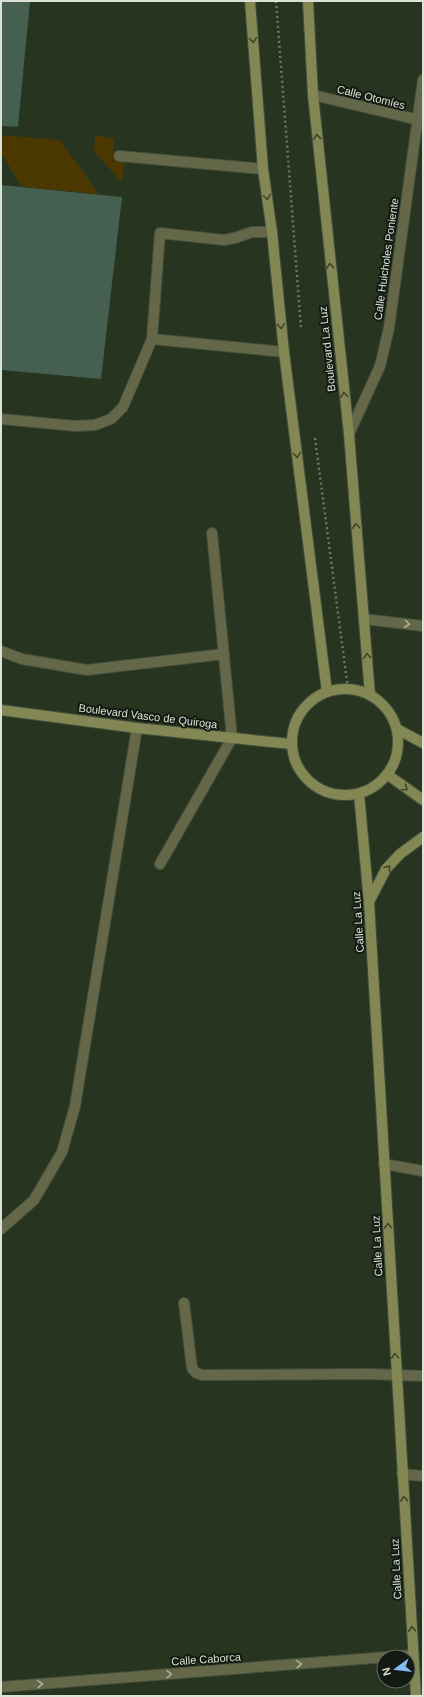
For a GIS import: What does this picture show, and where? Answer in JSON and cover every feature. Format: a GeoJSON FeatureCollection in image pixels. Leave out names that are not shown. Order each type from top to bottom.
{"type":"FeatureCollection","features":[{"type":"Feature","properties":{"kind":"street"},"geometry":{"type":"LineString","coordinates":[[250,1],[263,169],[272,232],[284,352],[326,692]]}},
{"type":"Feature","properties":{"kind":"street","name":"Boulevard La Luz"},"geometry":{"type":"LineString","coordinates":[[308,1],[313,95],[348,434],[370,695]]}},
{"type":"Feature","properties":{"kind":"street","name":"Calle Huicholes Poniente"},"geometry":{"type":"LineString","coordinates":[[348,434],[380,366],[389,328],[420,120],[423,80]]}},
{"type":"Feature","properties":{"kind":"street","name":"Calle Otomíes"},"geometry":{"type":"LineString","coordinates":[[313,95],[420,120]]}},
{"type":"Feature","properties":{"kind":"street"},"geometry":{"type":"LineString","coordinates":[[119,156],[263,169]]}},
{"type":"Feature","properties":{"kind":"street"},"geometry":{"type":"LineString","coordinates":[[1,419],[75,426],[95,424],[111,419],[123,407],[152,339],[160,233],[224,240],[252,232],[272,232]]}},
{"type":"Feature","properties":{"kind":"street"},"geometry":{"type":"LineString","coordinates":[[152,339],[284,352]]}},
{"type":"Feature","properties":{"kind":"street"},"geometry":{"type":"LineString","coordinates":[[160,864],[232,738],[212,533]]}},
{"type":"Feature","properties":{"kind":"street"},"geometry":{"type":"LineString","coordinates":[[364,619],[423,626]]}},
{"type":"Feature","properties":{"kind":"street"},"geometry":{"type":"LineString","coordinates":[[1,651],[22,659],[87,670],[224,654]]}},
{"type":"Feature","properties":{"kind":"street"},"geometry":{"type":"LineString","coordinates":[[348,689],[370,695],[382,704],[391,715],[397,729],[398,745],[395,761],[388,775],[375,787],[359,794],[340,796],[321,791],[306,779],[296,763],[292,744],[293,728],[300,713],[312,700],[326,692],[348,689]]}},
{"type":"Feature","properties":{"kind":"street","name":"Boulevard Vasco de Quiroga"},"geometry":{"type":"LineString","coordinates":[[1,710],[137,728],[292,744]]}},
{"type":"Feature","properties":{"kind":"street"},"geometry":{"type":"LineString","coordinates":[[1,1229],[34,1200],[62,1152],[73,1114],[137,728]]}},
{"type":"Feature","properties":{"kind":"street"},"geometry":{"type":"LineString","coordinates":[[397,729],[423,743]]}},
{"type":"Feature","properties":{"kind":"street"},"geometry":{"type":"LineString","coordinates":[[388,775],[423,800]]}},
{"type":"Feature","properties":{"kind":"street","name":"Calle La Luz"},"geometry":{"type":"LineString","coordinates":[[359,794],[369,902],[413,1649]]}},
{"type":"Feature","properties":{"kind":"street"},"geometry":{"type":"LineString","coordinates":[[369,902],[386,869],[400,854],[423,837]]}},
{"type":"Feature","properties":{"kind":"street"},"geometry":{"type":"LineString","coordinates":[[384,1164],[423,1171]]}},
{"type":"Feature","properties":{"kind":"street"},"geometry":{"type":"LineString","coordinates":[[184,1303],[192,1368],[196,1373],[202,1375],[423,1376]]}},
{"type":"Feature","properties":{"kind":"street"},"geometry":{"type":"LineString","coordinates":[[402,1474],[423,1476]]}},
{"type":"Feature","properties":{"kind":"street","name":"Calle Caborca"},"geometry":{"type":"LineString","coordinates":[[1,1687],[376,1658]]}},
{"type":"Feature","properties":{"kind":"path"},"geometry":{"type":"LineString","coordinates":[[276,1],[302,335]]}},
{"type":"Feature","properties":{"kind":"path"},"geometry":{"type":"LineString","coordinates":[[315,438],[348,689]]}},
{"type":"Feature","properties":{"kind":"shaded area"},"geometry":{"type":"Polygon","coordinates":[[[1,135],[60,140],[99,194],[22,187],[1,153],[1,135]]]}},
{"type":"Feature","properties":{"kind":"shaded area"},"geometry":{"type":"Polygon","coordinates":[[[95,135],[114,139],[113,161],[124,162],[122,183],[94,151],[95,135]]]}},
{"type":"Feature","properties":{"kind":"building"},"geometry":{"type":"Polygon","coordinates":[[[1,1],[30,1],[18,127],[1,126],[1,1]]]}},
{"type":"Feature","properties":{"kind":"building"},"geometry":{"type":"Polygon","coordinates":[[[1,185],[122,197],[101,379],[1,370],[1,185]]]}}]}
